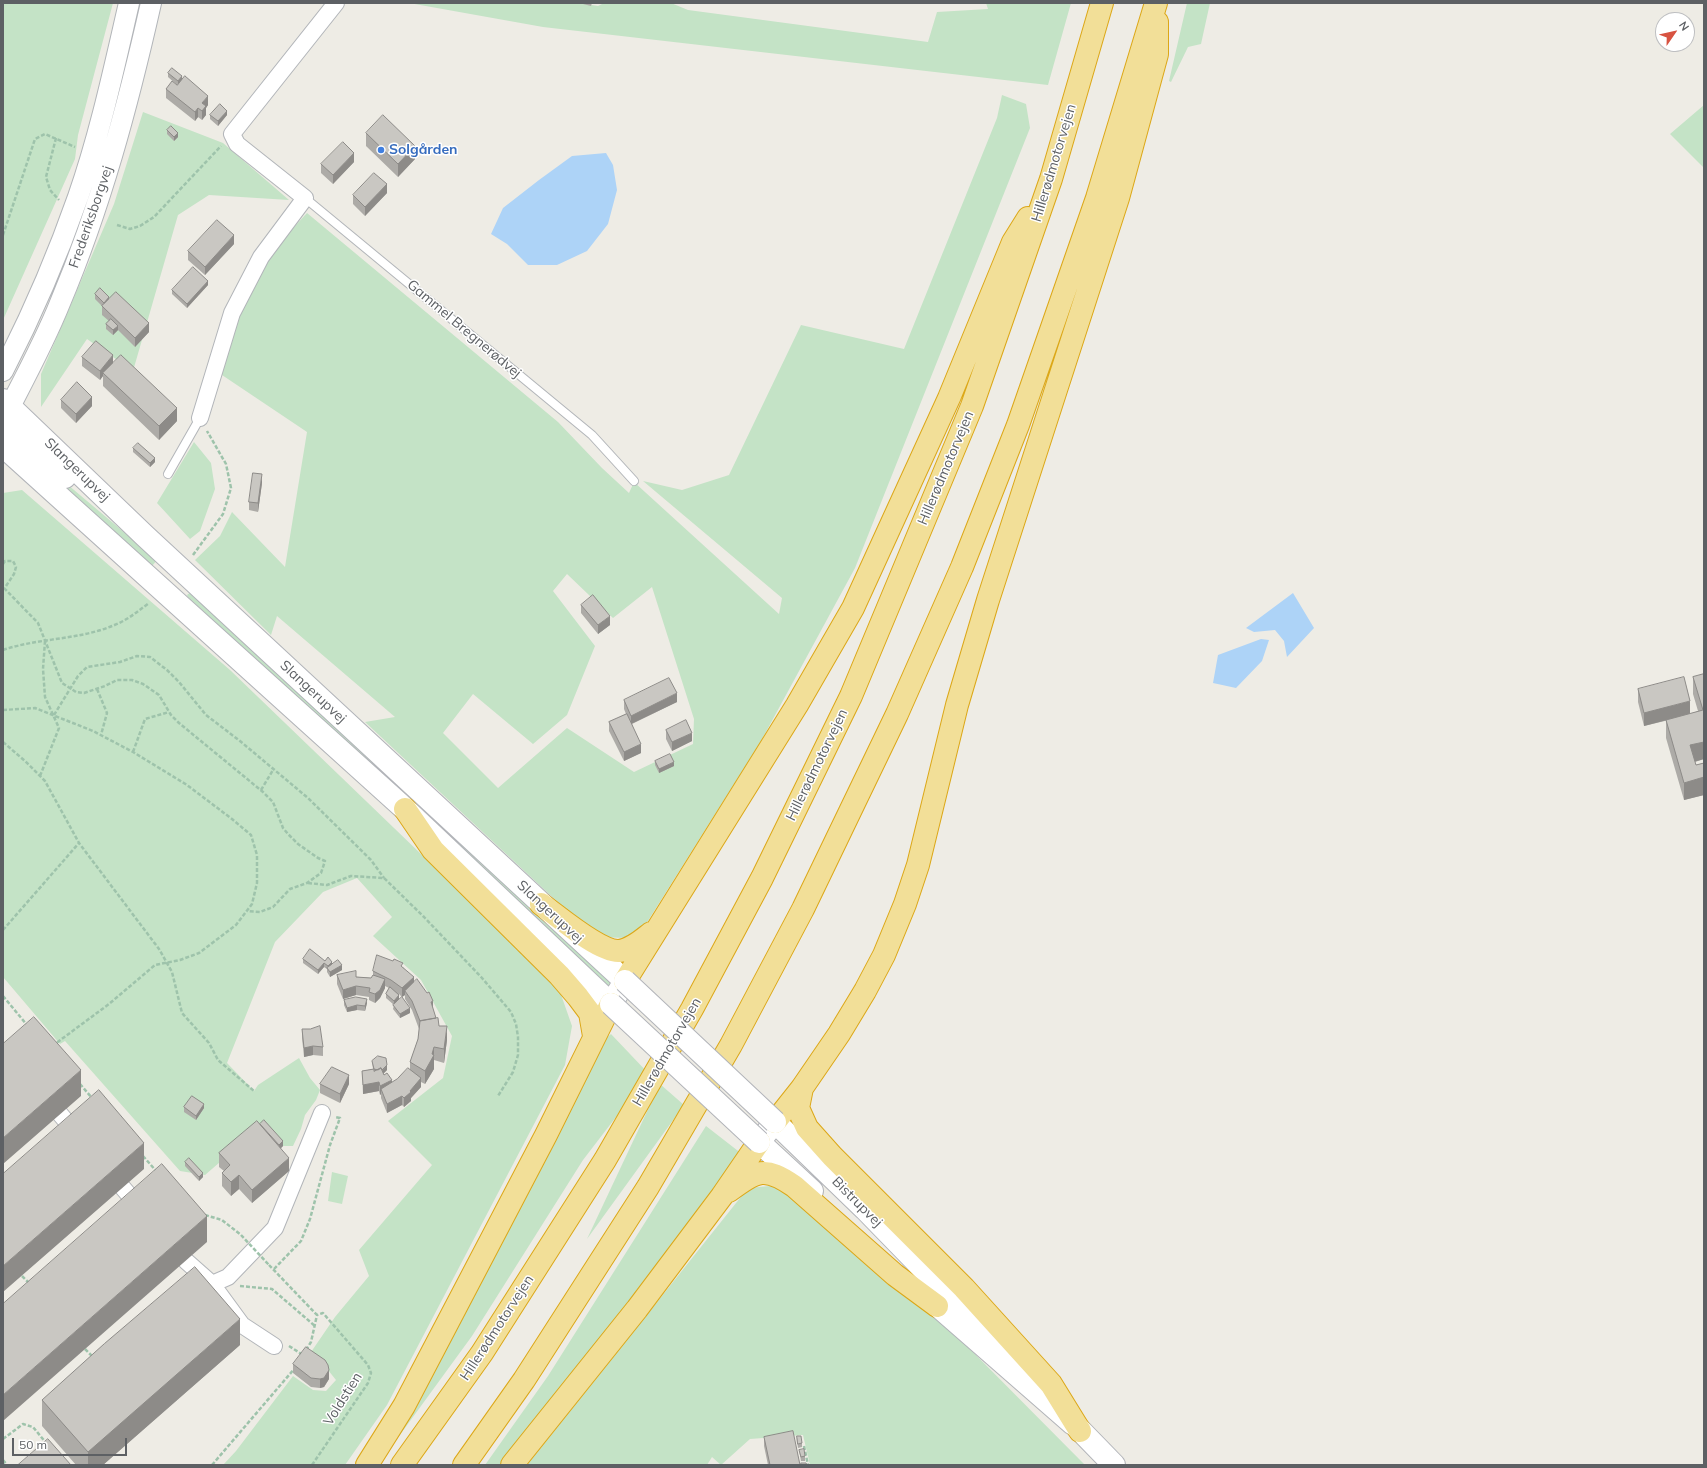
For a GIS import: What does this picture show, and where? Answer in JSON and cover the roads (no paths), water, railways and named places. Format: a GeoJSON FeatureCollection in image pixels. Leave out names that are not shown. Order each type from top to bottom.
{"type":"FeatureCollection","features":[{"type":"Feature","properties":{"kind":"highway","name":"Hillerødmotorvejen"},"geometry":{"type":"LineString","coordinates":[[402,1465],[482,1353],[605,1160],[692,1009],[762,878],[851,696],[972,406],[1051,179],[1102,3]]}},
{"type":"Feature","properties":{"kind":"highway"},"geometry":{"type":"LineString","coordinates":[[775,1122],[802,1088],[839,1034],[881,961],[905,904],[916,872],[957,705],[993,585],[1118,198],[1157,54],[1156,3]]}},
{"type":"Feature","properties":{"kind":"highway"},"geometry":{"type":"LineString","coordinates":[[464,1465],[524,1380],[648,1187],[731,1045],[803,909],[894,721],[962,567],[1018,426],[1097,198],[1156,3]]}},
{"type":"Feature","properties":{"kind":"highway"},"geometry":{"type":"LineString","coordinates":[[625,981],[797,705],[853,608],[949,398],[1013,242],[1051,179]]}},
{"type":"Feature","properties":{"kind":"highway"},"geometry":{"type":"LineString","coordinates":[[405,809],[433,850],[559,975],[578,997],[590,1012],[594,1036]]}},
{"type":"Feature","properties":{"kind":"highway"},"geometry":{"type":"LineString","coordinates":[[541,904],[596,944],[610,950],[620,951],[631,947],[657,929]]}},
{"type":"Feature","properties":{"kind":"highway"},"geometry":{"type":"LineString","coordinates":[[367,1465],[408,1399],[546,1134],[611,1004]]}},
{"type":"Feature","properties":{"kind":"highway"},"geometry":{"type":"LineString","coordinates":[[802,1088],[798,1108],[807,1128],[832,1156],[964,1288],[1037,1368],[1051,1384],[1080,1430]]}},
{"type":"Feature","properties":{"kind":"highway"},"geometry":{"type":"LineString","coordinates":[[512,1465],[637,1309],[722,1196],[759,1142]]}},
{"type":"Feature","properties":{"kind":"highway"},"geometry":{"type":"LineString","coordinates":[[722,1196],[752,1175],[765,1172],[780,1176],[794,1186],[895,1275],[937,1306]]}},
{"type":"Feature","properties":{"kind":"main road","name":"Slangerupvej"},"geometry":{"type":"LineString","coordinates":[[4,412],[145,536],[625,981]]}},
{"type":"Feature","properties":{"kind":"main road","name":"Slangerupvej"},"geometry":{"type":"LineString","coordinates":[[3,446],[405,809],[611,1004]]}},
{"type":"Feature","properties":{"kind":"main road"},"geometry":{"type":"LineString","coordinates":[[611,1004],[625,981]]}},
{"type":"Feature","properties":{"kind":"main road","name":"Bistrupvej"},"geometry":{"type":"LineString","coordinates":[[625,981],[775,1122],[871,1215],[1114,1465]]}},
{"type":"Feature","properties":{"kind":"main road","name":"Bistrupvej"},"geometry":{"type":"LineString","coordinates":[[611,1004],[937,1306],[1080,1430]]}},
{"type":"Feature","properties":{"kind":"main road"},"geometry":{"type":"LineString","coordinates":[[759,1142],[775,1122]]}},
{"type":"Feature","properties":{"kind":"street","name":"Frederiksborgvej"},"geometry":{"type":"LineString","coordinates":[[3,370],[35,307],[60,246],[78,196],[106,103],[129,3]]}},
{"type":"Feature","properties":{"kind":"street","name":"Frederiksborgvej"},"geometry":{"type":"LineString","coordinates":[[4,412],[34,362],[60,303],[100,196],[124,114],[151,3]]}},
{"type":"Feature","properties":{"kind":"street","name":"Gammel Bregnerødvej"},"geometry":{"type":"LineString","coordinates":[[305,198],[237,144],[232,134],[336,3]]}},
{"type":"Feature","properties":{"kind":"street"},"geometry":{"type":"LineString","coordinates":[[200,418],[232,313],[261,257],[305,198]]}},
{"type":"Feature","properties":{"kind":"street"},"geometry":{"type":"LineString","coordinates":[[212,1284],[228,1277],[275,1228],[322,1113]]}},
{"type":"Feature","properties":{"kind":"street"},"geometry":{"type":"LineString","coordinates":[[60,1114],[78,1135]]}},
{"type":"Feature","properties":{"kind":"street"},"geometry":{"type":"LineString","coordinates":[[123,1188],[141,1209]]}},
{"type":"Feature","properties":{"kind":"street"},"geometry":{"type":"LineString","coordinates":[[186,1262],[212,1284],[242,1325],[279,1345]]}},
{"type":"Feature","properties":{"kind":"lane","name":"Gammel Bregnerødvej"},"geometry":{"type":"LineString","coordinates":[[305,198],[592,435],[617,465],[634,482]]}},
{"type":"Feature","properties":{"kind":"lane"},"geometry":{"type":"LineString","coordinates":[[168,474],[200,418]]}},
{"type":"Feature","properties":{"kind":"water"},"geometry":{"type":"Polygon","coordinates":[[[606,153],[613,165],[617,190],[608,224],[587,251],[557,265],[528,265],[507,244],[491,234],[503,208],[572,156],[606,153]]]}},
{"type":"Feature","properties":{"kind":"water"},"geometry":{"type":"Polygon","coordinates":[[[1293,593],[1314,628],[1287,657],[1284,641],[1275,630],[1254,632],[1246,628],[1293,593]]]}},
{"type":"Feature","properties":{"kind":"water"},"geometry":{"type":"Polygon","coordinates":[[[1261,639],[1269,640],[1262,661],[1236,688],[1213,683],[1218,655],[1261,639]]]}},
{"type":"Feature","properties":{"kind":"place","name":"Solgården"},"geometry":{"type":"Point","coordinates":[381,150]}}]}
